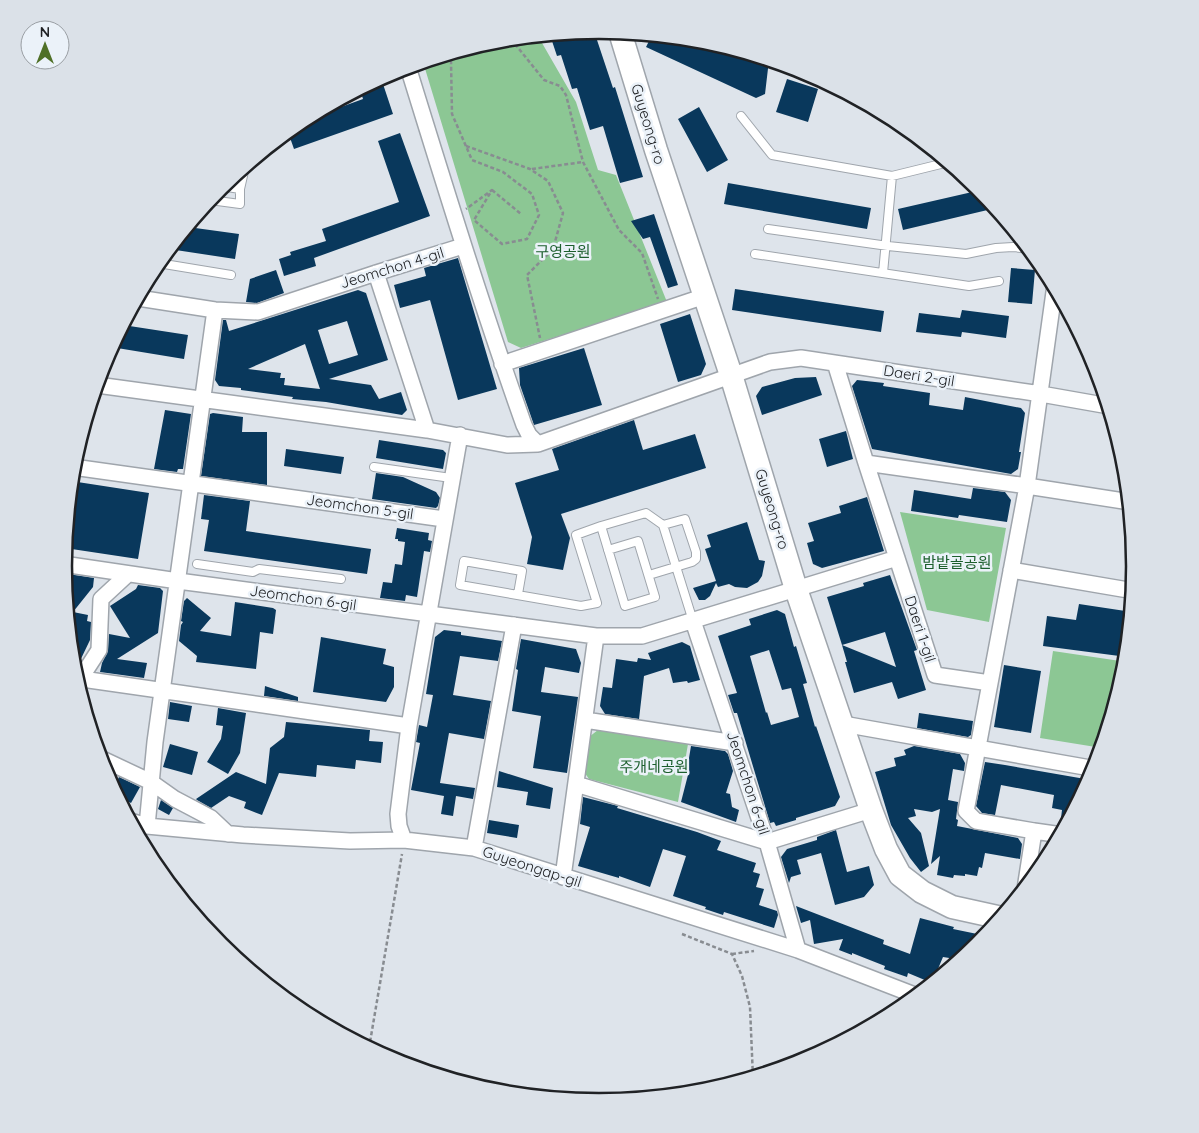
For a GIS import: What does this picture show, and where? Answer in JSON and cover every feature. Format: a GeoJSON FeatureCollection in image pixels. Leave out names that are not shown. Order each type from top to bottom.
{"type":"FeatureCollection","features":[{"type":"Feature","properties":{"kind":"main road","name":"Guyeong-ro"},"geometry":{"type":"LineString","coordinates":[[623,40],[656,150],[731,375],[796,589],[843,724],[870,810],[886,849],[900,875],[922,892],[952,907],[994,916]]}},
{"type":"Feature","properties":{"kind":"street","name":"Jeomchon 4-gil"},"geometry":{"type":"LineString","coordinates":[[145,299],[215,310],[258,312],[463,246],[411,74]]}},
{"type":"Feature","properties":{"kind":"street"},"geometry":{"type":"LineString","coordinates":[[463,246],[524,425],[538,444]]}},
{"type":"Feature","properties":{"kind":"street"},"geometry":{"type":"LineString","coordinates":[[376,273],[427,430]]}},
{"type":"Feature","properties":{"kind":"street"},"geometry":{"type":"LineString","coordinates":[[502,364],[705,296]]}},
{"type":"Feature","properties":{"kind":"street"},"geometry":{"type":"LineString","coordinates":[[1053,297],[1027,486],[966,811],[976,821],[1055,834]]}},
{"type":"Feature","properties":{"kind":"street"},"geometry":{"type":"LineString","coordinates":[[147,826],[151,782],[215,310]]}},
{"type":"Feature","properties":{"kind":"street","name":"Daeri 2-gil"},"geometry":{"type":"LineString","coordinates":[[731,375],[770,362],[801,358],[1101,405]]}},
{"type":"Feature","properties":{"kind":"street","name":"Daeri 1-gil"},"geometry":{"type":"LineString","coordinates":[[836,363],[934,675],[990,683]]}},
{"type":"Feature","properties":{"kind":"street"},"geometry":{"type":"LineString","coordinates":[[104,386],[427,430],[507,445],[538,444],[731,375]]}},
{"type":"Feature","properties":{"kind":"street"},"geometry":{"type":"LineString","coordinates":[[404,840],[399,826],[398,814],[409,726],[460,435]]}},
{"type":"Feature","properties":{"kind":"street"},"geometry":{"type":"LineString","coordinates":[[866,463],[1123,501]]}},
{"type":"Feature","properties":{"kind":"street","name":"Jeomchon 5-gil"},"geometry":{"type":"LineString","coordinates":[[81,467],[444,519]]}},
{"type":"Feature","properties":{"kind":"street"},"geometry":{"type":"LineString","coordinates":[[796,589],[897,558]]}},
{"type":"Feature","properties":{"kind":"street","name":"Jeomchon 6-gil"},"geometry":{"type":"LineString","coordinates":[[72,565],[596,636],[642,636],[796,589]]}},
{"type":"Feature","properties":{"kind":"street"},"geometry":{"type":"LineString","coordinates":[[1012,570],[1126,590]]}},
{"type":"Feature","properties":{"kind":"street"},"geometry":{"type":"LineString","coordinates":[[83,673],[99,650],[101,599],[128,574]]}},
{"type":"Feature","properties":{"kind":"street","name":"Jeomchon 6-gil"},"geometry":{"type":"LineString","coordinates":[[694,621],[767,842]]}},
{"type":"Feature","properties":{"kind":"street"},"geometry":{"type":"LineString","coordinates":[[474,848],[514,625]]}},
{"type":"Feature","properties":{"kind":"street"},"geometry":{"type":"LineString","coordinates":[[563,877],[596,636]]}},
{"type":"Feature","properties":{"kind":"street"},"geometry":{"type":"LineString","coordinates":[[85,681],[409,726]]}},
{"type":"Feature","properties":{"kind":"street"},"geometry":{"type":"LineString","coordinates":[[584,720],[735,743]]}},
{"type":"Feature","properties":{"kind":"street"},"geometry":{"type":"LineString","coordinates":[[843,724],[1087,767]]}},
{"type":"Feature","properties":{"kind":"street"},"geometry":{"type":"LineString","coordinates":[[110,763],[151,782],[175,799],[212,818],[228,834]]}},
{"type":"Feature","properties":{"kind":"street","name":"Jeomchon 6-gil"},"geometry":{"type":"LineString","coordinates":[[576,784],[767,842]]}},
{"type":"Feature","properties":{"kind":"street"},"geometry":{"type":"LineString","coordinates":[[798,950],[767,842],[870,810]]}},
{"type":"Feature","properties":{"kind":"street","name":"Guyeongap-gil"},"geometry":{"type":"LineString","coordinates":[[139,824],[228,834],[350,841],[404,840],[474,848],[798,950],[910,993]]}},
{"type":"Feature","properties":{"kind":"street"},"geometry":{"type":"LineString","coordinates":[[1027,875],[1034,831]]}},
{"type":"Feature","properties":{"kind":"lane"},"geometry":{"type":"LineString","coordinates":[[741,116],[772,155],[892,176],[940,164]]}},
{"type":"Feature","properties":{"kind":"lane"},"geometry":{"type":"LineString","coordinates":[[883,272],[892,176]]}},
{"type":"Feature","properties":{"kind":"lane"},"geometry":{"type":"LineString","coordinates":[[219,201],[240,204],[242,179]]}},
{"type":"Feature","properties":{"kind":"lane"},"geometry":{"type":"LineString","coordinates":[[232,188],[240,189]]}},
{"type":"Feature","properties":{"kind":"lane"},"geometry":{"type":"LineString","coordinates":[[768,229],[966,254],[996,248],[1020,248]]}},
{"type":"Feature","properties":{"kind":"lane"},"geometry":{"type":"LineString","coordinates":[[755,254],[969,286],[999,282]]}},
{"type":"Feature","properties":{"kind":"lane"},"geometry":{"type":"LineString","coordinates":[[167,264],[231,275]]}},
{"type":"Feature","properties":{"kind":"lane"},"geometry":{"type":"LineString","coordinates":[[374,467],[452,478]]}},
{"type":"Feature","properties":{"kind":"lane"},"geometry":{"type":"LineString","coordinates":[[518,594],[522,571],[464,561],[460,585],[581,606],[597,604],[576,535],[646,513],[663,525],[694,621]]}},
{"type":"Feature","properties":{"kind":"lane"},"geometry":{"type":"LineString","coordinates":[[649,576],[696,559],[696,552],[685,519],[663,525]]}},
{"type":"Feature","properties":{"kind":"lane"},"geometry":{"type":"LineString","coordinates":[[601,526],[608,550],[625,606],[655,597],[638,541],[608,550]]}},
{"type":"Feature","properties":{"kind":"lane"},"geometry":{"type":"LineString","coordinates":[[197,564],[253,572],[259,569],[341,579]]}},
{"type":"Feature","properties":{"kind":"lane"},"geometry":{"type":"LineString","coordinates":[[251,590],[253,572]]}},
{"type":"Feature","properties":{"kind":"path"},"geometry":{"type":"LineString","coordinates":[[516,46],[544,80],[560,86],[566,95],[582,162],[619,230],[642,254],[662,311]]}},
{"type":"Feature","properties":{"kind":"path"},"geometry":{"type":"LineString","coordinates":[[452,60],[452,114],[472,160],[503,172],[532,194],[540,215],[527,239],[502,244],[474,220],[492,190]]}},
{"type":"Feature","properties":{"kind":"path"},"geometry":{"type":"LineString","coordinates":[[466,146],[530,169],[548,181],[562,213],[553,249],[527,275],[543,350]]}},
{"type":"Feature","properties":{"kind":"path"},"geometry":{"type":"LineString","coordinates":[[530,169],[582,162]]}},
{"type":"Feature","properties":{"kind":"path"},"geometry":{"type":"LineString","coordinates":[[454,217],[492,190]]}},
{"type":"Feature","properties":{"kind":"path"},"geometry":{"type":"LineString","coordinates":[[492,190],[521,214]]}},
{"type":"Feature","properties":{"kind":"path"},"geometry":{"type":"LineString","coordinates":[[370,1042],[404,840]]}},
{"type":"Feature","properties":{"kind":"path"},"geometry":{"type":"LineString","coordinates":[[682,934],[732,954],[742,976],[750,1007],[754,1071]]}},
{"type":"Feature","properties":{"kind":"green space","name":"구영공원"},"geometry":{"type":"Polygon","coordinates":[[[541,42],[576,102],[598,170],[616,175],[667,302],[521,348],[508,342],[425,69],[497,49],[541,42]]]}},
{"type":"Feature","properties":{"kind":"green space","name":"밤밭골공원"},"geometry":{"type":"Polygon","coordinates":[[[900,512],[1006,528],[989,622],[927,610],[900,512]]]}},
{"type":"Feature","properties":{"kind":"green space"},"geometry":{"type":"Polygon","coordinates":[[[1053,651],[1118,661],[1109,703],[1095,747],[1040,738],[1053,651]]]}},
{"type":"Feature","properties":{"kind":"green space","name":"주개네공원"},"geometry":{"type":"Polygon","coordinates":[[[598,730],[688,744],[678,802],[589,779],[582,769],[589,737],[598,730]]]}},
{"type":"Feature","properties":{"kind":"building"},"geometry":{"type":"Polygon","coordinates":[[[597,39],[613,88],[615,87],[643,177],[620,183],[603,126],[590,130],[577,88],[572,89],[561,55],[557,56],[552,41],[597,39]]]}},
{"type":"Feature","properties":{"kind":"building"},"geometry":{"type":"Polygon","coordinates":[[[649,41],[668,43],[736,57],[768,67],[765,94],[756,98],[646,47],[649,41]]]}},
{"type":"Feature","properties":{"kind":"building"},"geometry":{"type":"Polygon","coordinates":[[[787,79],[818,89],[808,122],[776,112],[787,79]]]}},
{"type":"Feature","properties":{"kind":"building"},"geometry":{"type":"Polygon","coordinates":[[[383,85],[393,114],[294,149],[290,139],[336,109],[363,99],[362,95],[383,85]]]}},
{"type":"Feature","properties":{"kind":"building"},"geometry":{"type":"Polygon","coordinates":[[[699,107],[728,160],[707,172],[678,119],[699,107]]]}},
{"type":"Feature","properties":{"kind":"building"},"geometry":{"type":"Polygon","coordinates":[[[400,133],[430,216],[314,258],[316,266],[284,276],[279,259],[291,255],[290,252],[326,241],[322,229],[399,202],[378,141],[400,133]]]}},
{"type":"Feature","properties":{"kind":"building"},"geometry":{"type":"Polygon","coordinates":[[[728,183],[871,208],[867,229],[724,204],[728,183]]]}},
{"type":"Feature","properties":{"kind":"building"},"geometry":{"type":"Polygon","coordinates":[[[972,192],[988,210],[903,230],[898,209],[972,192]]]}},
{"type":"Feature","properties":{"kind":"building"},"geometry":{"type":"Polygon","coordinates":[[[654,214],[678,285],[668,288],[650,237],[643,239],[631,221],[654,214]]]}},
{"type":"Feature","properties":{"kind":"building"},"geometry":{"type":"Polygon","coordinates":[[[195,228],[239,234],[235,259],[177,250],[195,228]]]}},
{"type":"Feature","properties":{"kind":"building"},"geometry":{"type":"Polygon","coordinates":[[[458,258],[497,389],[458,400],[430,300],[400,308],[394,285],[426,276],[424,268],[458,258]]]}},
{"type":"Feature","properties":{"kind":"building"},"geometry":{"type":"Polygon","coordinates":[[[1011,268],[1035,270],[1032,304],[1008,302],[1011,268]]]}},
{"type":"Feature","properties":{"kind":"building"},"geometry":{"type":"Polygon","coordinates":[[[276,270],[284,293],[257,303],[246,302],[250,279],[276,270]]]}},
{"type":"Feature","properties":{"kind":"building"},"geometry":{"type":"Polygon","coordinates":[[[735,289],[884,311],[881,332],[732,310],[735,289]]]}},
{"type":"Feature","properties":{"kind":"building"},"geometry":{"type":"Polygon","coordinates":[[[358,290],[366,293],[388,360],[329,379],[371,385],[379,399],[401,392],[407,410],[402,415],[219,386],[215,380],[223,320],[226,320],[229,331],[358,290]],[[347,321],[318,330],[329,364],[358,355],[347,321]],[[305,344],[248,369],[281,373],[280,378],[285,378],[284,385],[320,389],[305,344]]]}},
{"type":"Feature","properties":{"kind":"building"},"geometry":{"type":"Polygon","coordinates":[[[962,310],[1009,316],[1006,338],[962,332],[961,337],[916,332],[919,313],[960,318],[962,310]]]}},
{"type":"Feature","properties":{"kind":"building"},"geometry":{"type":"Polygon","coordinates":[[[690,314],[706,364],[701,375],[678,382],[660,324],[690,314]]]}},
{"type":"Feature","properties":{"kind":"building"},"geometry":{"type":"Polygon","coordinates":[[[130,326],[188,335],[184,359],[119,348],[130,326]]]}},
{"type":"Feature","properties":{"kind":"building"},"geometry":{"type":"Polygon","coordinates":[[[584,348],[602,405],[534,425],[520,385],[519,368],[584,348]]]}},
{"type":"Feature","properties":{"kind":"building"},"geometry":{"type":"Polygon","coordinates":[[[816,377],[822,395],[762,415],[756,396],[762,387],[795,378],[816,377]]]}},
{"type":"Feature","properties":{"kind":"building"},"geometry":{"type":"Polygon","coordinates":[[[857,380],[884,383],[883,386],[930,393],[929,405],[963,410],[965,397],[1021,408],[1025,413],[1018,469],[1011,474],[872,449],[852,386],[857,380]]]}},
{"type":"Feature","properties":{"kind":"building"},"geometry":{"type":"Polygon","coordinates":[[[165,410],[191,414],[183,469],[178,469],[177,472],[154,469],[165,410]]]}},
{"type":"Feature","properties":{"kind":"building"},"geometry":{"type":"Polygon","coordinates":[[[210,414],[243,417],[242,432],[267,432],[267,485],[201,476],[210,414]]]}},
{"type":"Feature","properties":{"kind":"building"},"geometry":{"type":"Polygon","coordinates":[[[634,420],[643,450],[695,434],[706,468],[561,514],[570,538],[563,570],[527,564],[532,537],[515,483],[559,470],[552,449],[634,420]]]}},
{"type":"Feature","properties":{"kind":"building"},"geometry":{"type":"Polygon","coordinates":[[[846,431],[853,459],[827,467],[819,439],[846,431]]]}},
{"type":"Feature","properties":{"kind":"building"},"geometry":{"type":"Polygon","coordinates":[[[379,440],[443,450],[446,453],[443,469],[376,458],[379,440]]]}},
{"type":"Feature","properties":{"kind":"building"},"geometry":{"type":"Polygon","coordinates":[[[286,449],[344,457],[341,474],[284,466],[286,449]]]}},
{"type":"Feature","properties":{"kind":"building"},"geometry":{"type":"Polygon","coordinates":[[[376,473],[403,477],[436,492],[440,498],[438,506],[436,508],[372,499],[376,473]]]}},
{"type":"Feature","properties":{"kind":"building"},"geometry":{"type":"Polygon","coordinates":[[[79,482],[149,493],[138,559],[72,549],[79,482]]]}},
{"type":"Feature","properties":{"kind":"building"},"geometry":{"type":"Polygon","coordinates":[[[973,488],[1005,492],[1011,500],[1007,522],[959,515],[958,518],[911,511],[914,490],[971,499],[973,488]]]}},
{"type":"Feature","properties":{"kind":"building"},"geometry":{"type":"Polygon","coordinates":[[[204,495],[250,501],[246,531],[371,549],[367,574],[204,551],[209,520],[201,519],[204,495]]]}},
{"type":"Feature","properties":{"kind":"building"},"geometry":{"type":"Polygon","coordinates":[[[867,497],[884,551],[822,568],[813,564],[807,543],[814,541],[808,523],[841,513],[839,506],[867,497]]]}},
{"type":"Feature","properties":{"kind":"building"},"geometry":{"type":"Polygon","coordinates":[[[747,522],[759,560],[765,561],[762,576],[758,582],[747,588],[735,587],[729,584],[718,587],[716,583],[710,596],[705,600],[699,600],[693,588],[716,581],[705,549],[711,547],[707,535],[747,522]]]}},
{"type":"Feature","properties":{"kind":"building"},"geometry":{"type":"Polygon","coordinates":[[[397,528],[429,533],[428,540],[432,541],[430,552],[424,551],[417,597],[406,595],[405,601],[380,598],[383,582],[392,583],[395,564],[402,565],[405,542],[395,539],[397,528]]]}},
{"type":"Feature","properties":{"kind":"building"},"geometry":{"type":"Polygon","coordinates":[[[72,575],[94,578],[93,587],[74,611],[72,575]]]}},
{"type":"Feature","properties":{"kind":"building"},"geometry":{"type":"Polygon","coordinates":[[[890,575],[917,650],[914,651],[926,690],[898,699],[892,682],[854,693],[845,662],[847,662],[827,597],[864,586],[863,583],[890,575]],[[885,632],[842,645],[896,667],[885,632]]]}},
{"type":"Feature","properties":{"kind":"building"},"geometry":{"type":"Polygon","coordinates":[[[138,585],[160,588],[163,591],[158,633],[117,659],[147,663],[144,678],[100,672],[108,651],[109,634],[130,638],[110,606],[136,589],[138,585]]]}},
{"type":"Feature","properties":{"kind":"building"},"geometry":{"type":"Polygon","coordinates":[[[187,598],[211,618],[200,631],[231,636],[235,602],[276,610],[273,634],[260,632],[256,669],[196,662],[197,656],[179,641],[183,622],[181,621],[184,601],[187,598]]]}},
{"type":"Feature","properties":{"kind":"building"},"geometry":{"type":"Polygon","coordinates":[[[1079,604],[1125,611],[1119,656],[1043,646],[1047,616],[1076,620],[1079,604]]]}},
{"type":"Feature","properties":{"kind":"building"},"geometry":{"type":"Polygon","coordinates":[[[777,610],[785,614],[807,683],[803,684],[815,727],[840,797],[835,806],[776,826],[774,822],[770,823],[737,713],[734,713],[728,695],[737,693],[718,636],[751,625],[749,619],[777,610]],[[769,650],[750,656],[771,725],[799,717],[791,688],[782,690],[769,650]]]}},
{"type":"Feature","properties":{"kind":"building"},"geometry":{"type":"Polygon","coordinates":[[[74,612],[88,615],[87,621],[91,622],[90,640],[80,660],[74,612]]]}},
{"type":"Feature","properties":{"kind":"building"},"geometry":{"type":"Polygon","coordinates":[[[444,630],[461,632],[461,635],[502,641],[498,661],[460,656],[453,695],[491,701],[484,739],[449,733],[440,783],[475,788],[473,799],[456,796],[453,816],[441,814],[444,796],[411,790],[420,743],[416,742],[419,725],[427,727],[433,695],[426,694],[435,637],[444,630]]]}},
{"type":"Feature","properties":{"kind":"building"},"geometry":{"type":"Polygon","coordinates":[[[321,637],[386,649],[383,664],[394,667],[394,687],[386,702],[313,692],[321,637]]]}},
{"type":"Feature","properties":{"kind":"building"},"geometry":{"type":"Polygon","coordinates":[[[521,639],[576,649],[581,663],[579,673],[545,667],[541,692],[578,697],[567,773],[533,768],[541,716],[512,711],[521,639]]]}},
{"type":"Feature","properties":{"kind":"building"},"geometry":{"type":"Polygon","coordinates":[[[682,642],[690,646],[700,680],[688,683],[687,681],[673,683],[669,668],[644,676],[639,719],[605,714],[600,706],[603,687],[612,688],[616,659],[637,662],[638,658],[651,660],[648,653],[682,642]]]}},
{"type":"Feature","properties":{"kind":"building"},"geometry":{"type":"Polygon","coordinates":[[[1004,665],[1041,671],[1031,733],[994,727],[1004,665]]]}},
{"type":"Feature","properties":{"kind":"building"},"geometry":{"type":"Polygon","coordinates":[[[265,686],[298,697],[298,701],[264,696],[265,686]]]}},
{"type":"Feature","properties":{"kind":"building"},"geometry":{"type":"Polygon","coordinates":[[[170,702],[192,706],[189,722],[168,719],[170,702]]]}},
{"type":"Feature","properties":{"kind":"building"},"geometry":{"type":"Polygon","coordinates":[[[218,708],[246,713],[240,753],[228,774],[207,762],[221,739],[223,726],[216,725],[218,708]]]}},
{"type":"Feature","properties":{"kind":"building"},"geometry":{"type":"Polygon","coordinates":[[[919,713],[973,721],[971,735],[968,737],[917,728],[919,713]]]}},
{"type":"Feature","properties":{"kind":"building"},"geometry":{"type":"Polygon","coordinates":[[[286,722],[370,730],[369,741],[383,742],[381,763],[356,760],[355,769],[317,765],[316,777],[279,773],[262,815],[244,808],[246,802],[229,796],[211,808],[196,799],[236,772],[266,784],[270,748],[284,737],[286,722]]]}},
{"type":"Feature","properties":{"kind":"building"},"geometry":{"type":"Polygon","coordinates":[[[170,744],[198,752],[192,775],[163,767],[170,744]]]}},
{"type":"Feature","properties":{"kind":"building"},"geometry":{"type":"Polygon","coordinates":[[[691,746],[725,751],[728,754],[733,771],[726,793],[730,794],[732,807],[739,810],[736,822],[681,802],[689,771],[687,770],[691,746]]]}},
{"type":"Feature","properties":{"kind":"building"},"geometry":{"type":"Polygon","coordinates":[[[914,746],[960,754],[965,763],[964,771],[953,769],[948,800],[958,802],[957,826],[1018,838],[1022,844],[1020,859],[985,853],[982,868],[979,867],[977,876],[965,874],[965,876],[954,875],[953,878],[937,875],[940,856],[931,864],[940,809],[932,812],[914,809],[916,816],[908,818],[921,833],[929,866],[921,872],[910,858],[891,825],[875,772],[896,766],[894,758],[906,755],[904,750],[914,746]]]}},
{"type":"Feature","properties":{"kind":"building"},"geometry":{"type":"Polygon","coordinates":[[[985,762],[1082,779],[1063,818],[1061,818],[1062,810],[1052,808],[1054,795],[1001,785],[995,815],[982,813],[976,806],[985,762]]]}},
{"type":"Feature","properties":{"kind":"building"},"geometry":{"type":"Polygon","coordinates":[[[499,771],[553,788],[550,809],[526,805],[528,792],[497,787],[499,771]]]}},
{"type":"Feature","properties":{"kind":"building"},"geometry":{"type":"Polygon","coordinates":[[[119,777],[140,787],[131,803],[127,801],[117,780],[119,777]]]}},
{"type":"Feature","properties":{"kind":"building"},"geometry":{"type":"Polygon","coordinates":[[[583,797],[618,806],[617,808],[721,841],[717,850],[756,863],[753,872],[760,874],[756,887],[764,889],[759,905],[777,911],[778,915],[774,928],[724,912],[723,915],[673,896],[686,856],[663,849],[650,887],[619,876],[619,878],[578,866],[590,827],[580,824],[583,797]]]}},
{"type":"Feature","properties":{"kind":"building"},"geometry":{"type":"Polygon","coordinates":[[[161,800],[173,808],[169,815],[158,809],[161,800]]]}},
{"type":"Feature","properties":{"kind":"building"},"geometry":{"type":"Polygon","coordinates":[[[489,820],[519,825],[517,838],[487,833],[489,820]]]}},
{"type":"Feature","properties":{"kind":"building"},"geometry":{"type":"Polygon","coordinates":[[[836,830],[847,872],[869,866],[874,885],[864,897],[835,905],[821,853],[797,860],[801,874],[791,877],[789,883],[781,857],[787,849],[817,840],[817,837],[836,830]]]}},
{"type":"Feature","properties":{"kind":"building"},"geometry":{"type":"Polygon","coordinates":[[[796,906],[884,940],[883,944],[910,954],[920,918],[954,927],[953,929],[978,934],[952,958],[943,957],[937,972],[926,981],[908,973],[907,977],[884,969],[885,966],[839,950],[843,939],[814,944],[810,920],[801,923],[796,906]]]}}]}
